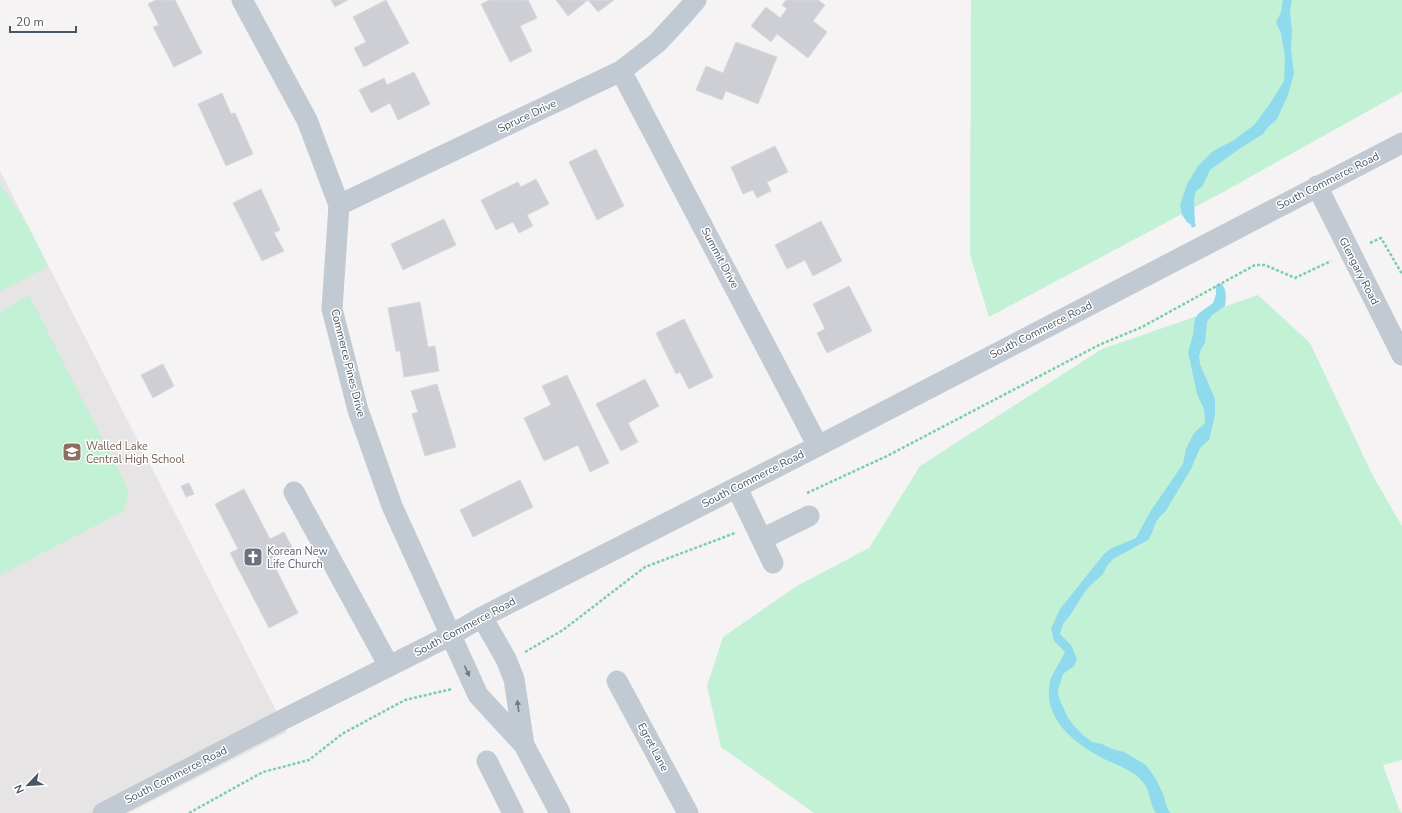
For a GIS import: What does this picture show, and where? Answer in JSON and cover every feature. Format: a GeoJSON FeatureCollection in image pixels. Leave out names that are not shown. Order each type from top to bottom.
{"type":"FeatureCollection","features":[{"type":"Feature","properties":{"kind":"street","name":"Commerce Pines Drive"},"geometry":{"type":"LineString","coordinates":[[242,0],[307,120],[339,205],[332,309],[358,410],[392,506],[478,695],[524,745]]}},
{"type":"Feature","properties":{"kind":"street","name":"Spruce Drive"},"geometry":{"type":"LineString","coordinates":[[339,205],[621,71],[657,43],[696,0]]}},
{"type":"Feature","properties":{"kind":"street","name":"Summit Drive"},"geometry":{"type":"LineString","coordinates":[[621,71],[818,446]]}},
{"type":"Feature","properties":{"kind":"street","name":"South Commerce Road"},"geometry":{"type":"LineString","coordinates":[[103,813],[284,719],[451,635],[482,617],[818,446],[1402,143]]}},
{"type":"Feature","properties":{"kind":"street","name":"Glengary Road"},"geometry":{"type":"LineString","coordinates":[[1317,186],[1402,355]]}},
{"type":"Feature","properties":{"kind":"street"},"geometry":{"type":"LineString","coordinates":[[736,488],[773,563]]}},
{"type":"Feature","properties":{"kind":"street"},"geometry":{"type":"LineString","coordinates":[[294,492],[389,666]]}},
{"type":"Feature","properties":{"kind":"street"},"geometry":{"type":"LineString","coordinates":[[762,539],[809,516]]}},
{"type":"Feature","properties":{"kind":"street"},"geometry":{"type":"LineString","coordinates":[[482,617],[506,659],[514,678],[524,745],[560,813]]}},
{"type":"Feature","properties":{"kind":"street","name":"Egret Lane"},"geometry":{"type":"LineString","coordinates":[[617,681],[688,813]]}},
{"type":"Feature","properties":{"kind":"street"},"geometry":{"type":"LineString","coordinates":[[487,761],[513,813]]}},
{"type":"Feature","properties":{"kind":"shaded area","name":"Walled Lake Central High School"},"geometry":{"type":"Polygon","coordinates":[[[0,171],[287,732],[129,813],[0,813],[0,171]]]}},
{"type":"Feature","properties":{"kind":"green space"},"geometry":{"type":"Polygon","coordinates":[[[971,0],[1402,0],[1402,92],[1225,191],[989,317],[970,255],[971,0]]]}},
{"type":"Feature","properties":{"kind":"green space"},"geometry":{"type":"Polygon","coordinates":[[[0,184],[27,224],[48,266],[0,292],[0,184]]]}},
{"type":"Feature","properties":{"kind":"green space"},"geometry":{"type":"Polygon","coordinates":[[[29,295],[129,491],[124,511],[0,575],[0,312],[29,295]]]}},
{"type":"Feature","properties":{"kind":"green space"},"geometry":{"type":"Polygon","coordinates":[[[1258,295],[1310,343],[1373,476],[1402,526],[1402,760],[1383,765],[1399,809],[1402,813],[814,813],[721,747],[707,686],[723,637],[797,586],[869,548],[920,466],[1102,349],[1258,295]]]}},
{"type":"Feature","properties":{"kind":"water"},"geometry":{"type":"Polygon","coordinates":[[[1283,0],[1292,0],[1290,11],[1292,31],[1291,49],[1294,73],[1288,95],[1277,119],[1263,134],[1210,170],[1202,187],[1196,191],[1194,200],[1196,226],[1192,228],[1182,215],[1180,205],[1187,184],[1198,166],[1213,151],[1234,140],[1254,125],[1284,81],[1285,57],[1281,33],[1276,22],[1281,12],[1283,0]]]}},
{"type":"Feature","properties":{"kind":"water"},"geometry":{"type":"Polygon","coordinates":[[[1220,284],[1224,287],[1226,297],[1225,306],[1212,315],[1207,322],[1205,343],[1199,356],[1200,364],[1215,399],[1215,415],[1209,440],[1200,448],[1191,469],[1165,512],[1156,522],[1148,540],[1113,559],[1103,574],[1084,593],[1063,624],[1060,634],[1071,645],[1077,659],[1074,666],[1063,674],[1058,690],[1059,698],[1067,716],[1074,726],[1092,742],[1124,752],[1146,765],[1156,779],[1170,813],[1156,813],[1146,787],[1136,775],[1082,746],[1063,729],[1056,719],[1051,708],[1049,695],[1050,682],[1065,652],[1054,641],[1051,629],[1060,609],[1104,554],[1112,548],[1136,538],[1150,512],[1183,464],[1186,449],[1194,433],[1205,423],[1204,409],[1197,394],[1188,352],[1193,335],[1195,319],[1198,314],[1213,303],[1216,294],[1216,285],[1220,284]]]}},
{"type":"Feature","properties":{"kind":"building"},"geometry":{"type":"Polygon","coordinates":[[[156,0],[175,0],[202,53],[174,67],[153,27],[159,25],[148,4],[156,0]]]}},
{"type":"Feature","properties":{"kind":"building"},"geometry":{"type":"Polygon","coordinates":[[[331,0],[348,0],[335,7],[331,0]]]}},
{"type":"Feature","properties":{"kind":"building"},"geometry":{"type":"Polygon","coordinates":[[[386,0],[409,43],[364,67],[354,48],[366,42],[353,17],[386,0]]]}},
{"type":"Feature","properties":{"kind":"building"},"geometry":{"type":"Polygon","coordinates":[[[490,0],[528,0],[537,18],[520,26],[532,51],[510,62],[481,4],[490,0]]]}},
{"type":"Feature","properties":{"kind":"building"},"geometry":{"type":"Polygon","coordinates":[[[556,0],[588,0],[568,16],[556,0]]]}},
{"type":"Feature","properties":{"kind":"building"},"geometry":{"type":"Polygon","coordinates":[[[588,0],[614,0],[598,12],[588,0]]]}},
{"type":"Feature","properties":{"kind":"building"},"geometry":{"type":"Polygon","coordinates":[[[786,0],[818,0],[825,5],[813,21],[827,32],[808,58],[777,34],[771,42],[751,26],[766,7],[780,18],[787,9],[782,5],[786,0]]]}},
{"type":"Feature","properties":{"kind":"building"},"geometry":{"type":"Polygon","coordinates":[[[736,42],[777,57],[758,104],[726,91],[722,100],[696,90],[706,66],[723,73],[736,42]]]}},
{"type":"Feature","properties":{"kind":"building"},"geometry":{"type":"Polygon","coordinates":[[[414,72],[430,104],[398,120],[390,103],[371,113],[359,90],[384,78],[387,85],[414,72]]]}},
{"type":"Feature","properties":{"kind":"building"},"geometry":{"type":"Polygon","coordinates":[[[222,93],[231,114],[235,113],[253,154],[226,166],[198,104],[222,93]]]}},
{"type":"Feature","properties":{"kind":"building"},"geometry":{"type":"Polygon","coordinates":[[[775,146],[788,172],[767,182],[771,191],[757,198],[753,190],[743,194],[731,167],[775,146]]]}},
{"type":"Feature","properties":{"kind":"building"},"geometry":{"type":"Polygon","coordinates":[[[596,149],[624,206],[597,220],[569,162],[596,149]]]}},
{"type":"Feature","properties":{"kind":"building"},"geometry":{"type":"Polygon","coordinates":[[[536,179],[549,204],[527,215],[533,226],[519,233],[513,222],[496,230],[481,200],[518,182],[521,187],[536,179]]]}},
{"type":"Feature","properties":{"kind":"building"},"geometry":{"type":"Polygon","coordinates":[[[261,189],[280,230],[274,233],[284,251],[262,261],[233,203],[261,189]]]}},
{"type":"Feature","properties":{"kind":"building"},"geometry":{"type":"Polygon","coordinates":[[[444,219],[456,245],[403,270],[391,244],[444,219]]]}},
{"type":"Feature","properties":{"kind":"building"},"geometry":{"type":"Polygon","coordinates":[[[821,221],[842,261],[813,276],[805,260],[787,269],[775,245],[821,221]]]}},
{"type":"Feature","properties":{"kind":"building"},"geometry":{"type":"Polygon","coordinates":[[[849,286],[872,331],[827,353],[817,333],[825,329],[813,304],[849,286]]]}},
{"type":"Feature","properties":{"kind":"building"},"geometry":{"type":"Polygon","coordinates":[[[420,302],[428,347],[435,346],[439,371],[404,377],[400,351],[396,351],[388,308],[420,302]]]}},
{"type":"Feature","properties":{"kind":"building"},"geometry":{"type":"Polygon","coordinates":[[[684,319],[713,377],[689,389],[680,372],[676,374],[656,333],[684,319]]]}},
{"type":"Feature","properties":{"kind":"building"},"geometry":{"type":"Polygon","coordinates":[[[163,364],[174,386],[153,398],[141,375],[163,364]]]}},
{"type":"Feature","properties":{"kind":"building"},"geometry":{"type":"Polygon","coordinates":[[[567,375],[609,463],[590,472],[578,445],[544,461],[524,418],[551,405],[542,386],[567,375]]]}},
{"type":"Feature","properties":{"kind":"building"},"geometry":{"type":"Polygon","coordinates":[[[645,379],[659,406],[628,423],[638,442],[621,451],[596,404],[645,379]]]}},
{"type":"Feature","properties":{"kind":"building"},"geometry":{"type":"Polygon","coordinates":[[[437,384],[456,447],[425,456],[412,414],[418,412],[411,391],[437,384]]]}},
{"type":"Feature","properties":{"kind":"building"},"geometry":{"type":"Polygon","coordinates":[[[520,480],[533,507],[473,537],[460,510],[520,480]]]}},
{"type":"Feature","properties":{"kind":"building"},"geometry":{"type":"Polygon","coordinates":[[[189,483],[194,494],[186,497],[181,486],[189,483]]]}},
{"type":"Feature","properties":{"kind":"building","name":"Korean New Life Church"},"geometry":{"type":"Polygon","coordinates":[[[244,489],[270,539],[284,532],[292,547],[271,559],[298,613],[269,628],[230,553],[238,549],[215,504],[244,489]]]}},
{"type":"Feature","properties":{"kind":"place","name":"Walled Lake Central High School"},"geometry":{"type":"Point","coordinates":[72,452]}},
{"type":"Feature","properties":{"kind":"place","name":"Korean New Life Church"},"geometry":{"type":"Point","coordinates":[253,557]}}]}
